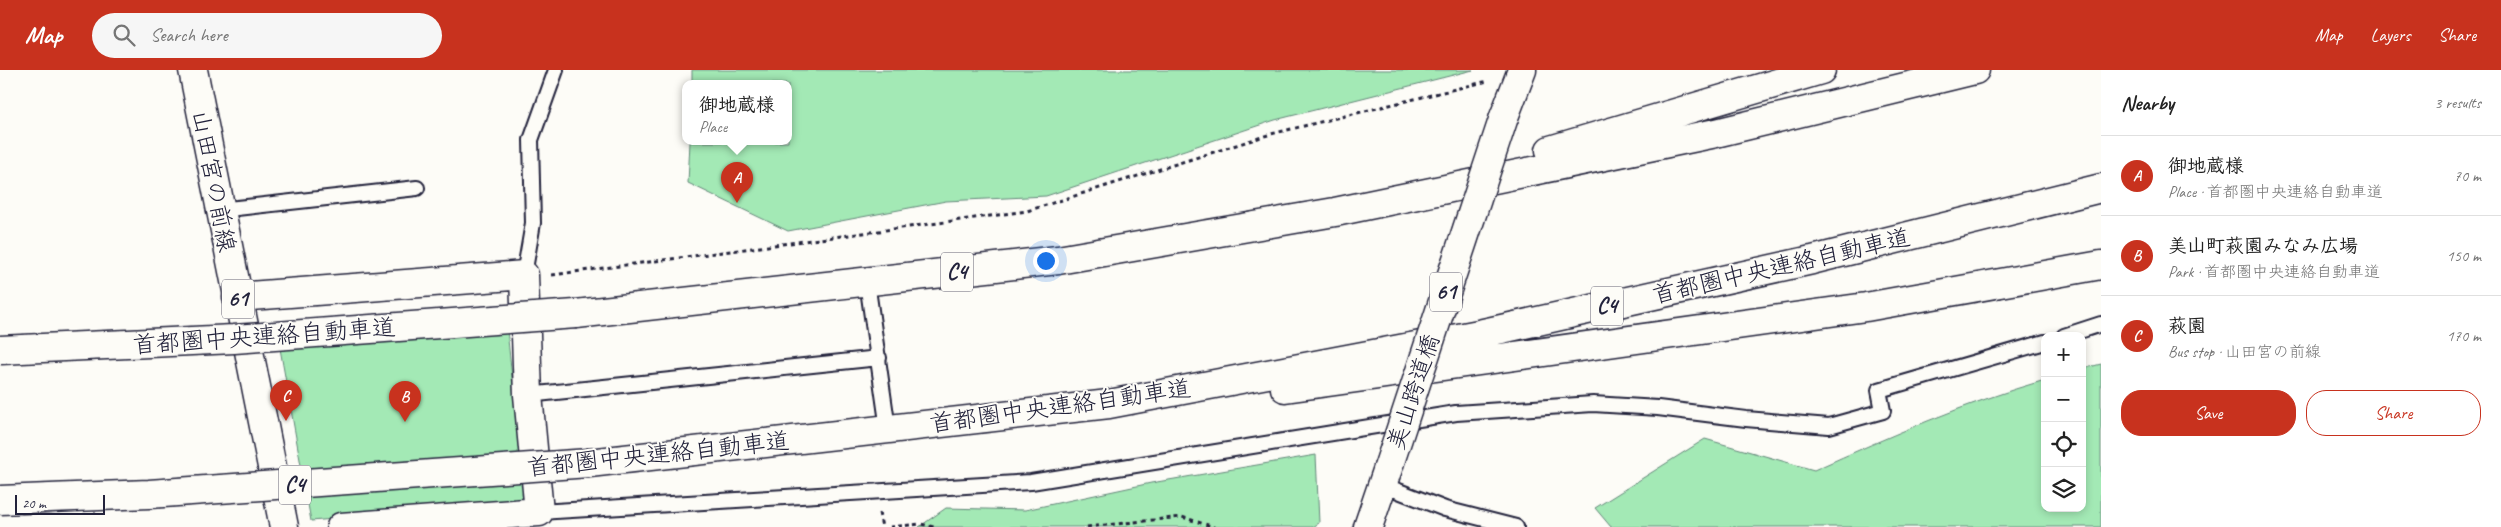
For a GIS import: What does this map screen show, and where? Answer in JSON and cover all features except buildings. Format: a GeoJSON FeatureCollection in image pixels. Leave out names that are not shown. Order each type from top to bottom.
{"type":"FeatureCollection","features":[{"type":"Feature","properties":{"kind":"main road","name":"山田宮の前線"},"geometry":{"type":"LineString","coordinates":[[193,70],[219,210],[284,527]]}},
{"type":"Feature","properties":{"kind":"main road"},"geometry":{"type":"LineString","coordinates":[[1335,212],[1695,109],[1821,70]]}},
{"type":"Feature","properties":{"kind":"main road","name":"首都圏中央連絡自動車道"},"geometry":{"type":"LineString","coordinates":[[0,350],[224,340],[576,314],[1058,260],[1335,212],[1716,133],[1975,70]]}},
{"type":"Feature","properties":{"kind":"main road","name":"美山跨道橋"},"geometry":{"type":"LineString","coordinates":[[1386,477],[1504,117],[1521,74]]}},
{"type":"Feature","properties":{"kind":"main road","name":"首都圏中央連絡自動車道"},"geometry":{"type":"LineString","coordinates":[[0,500],[149,494],[589,463],[1109,404],[1489,332],[1812,260],[2101,188]]}},
{"type":"Feature","properties":{"kind":"main road"},"geometry":{"type":"LineString","coordinates":[[1109,404],[1227,397],[1856,309],[2101,265]]}},
{"type":"Feature","properties":{"kind":"main road"},"geometry":{"type":"LineString","coordinates":[[237,297],[524,275],[528,395],[539,512],[341,527]]}},
{"type":"Feature","properties":{"kind":"main road","name":"61"},"geometry":{"type":"LineString","coordinates":[[1368,527],[1386,477]]}},
{"type":"Feature","properties":{"kind":"lane"},"geometry":{"type":"LineString","coordinates":[[524,275],[533,223],[531,140],[556,70]]}},
{"type":"Feature","properties":{"kind":"lane"},"geometry":{"type":"LineString","coordinates":[[219,210],[418,188]]}},
{"type":"Feature","properties":{"kind":"lane"},"geometry":{"type":"LineString","coordinates":[[867,282],[888,429]]}},
{"type":"Feature","properties":{"kind":"lane"},"geometry":{"type":"LineString","coordinates":[[2076,332],[2101,324]]}},
{"type":"Feature","properties":{"kind":"lane"},"geometry":{"type":"LineString","coordinates":[[539,512],[1031,482],[1456,413],[1496,410],[1593,404],[1829,426],[1884,410],[1879,390],[2041,343]]}},
{"type":"Feature","properties":{"kind":"lane"},"geometry":{"type":"LineString","coordinates":[[528,395],[879,358]]}},
{"type":"Feature","properties":{"kind":"lane"},"geometry":{"type":"LineString","coordinates":[[1386,477],[1445,508],[1516,527]]}},
{"type":"Feature","properties":{"kind":"path"},"geometry":{"type":"LineString","coordinates":[[524,275],[556,275],[1027,211],[1271,134],[1476,83],[1521,74]]}},
{"type":"Feature","properties":{"kind":"path"},"geometry":{"type":"LineString","coordinates":[[880,514],[882,527]]}},
{"type":"Feature","properties":{"kind":"path"},"geometry":{"type":"LineString","coordinates":[[1087,527],[1182,517],[1214,527]]}},
{"type":"Feature","properties":{"kind":"path"},"geometry":{"type":"LineString","coordinates":[[890,527],[921,524],[934,527]]}},
{"type":"Feature","properties":{"kind":"green space"},"geometry":{"type":"Polygon","coordinates":[[[692,70],[1473,70],[1275,120],[1046,196],[946,201],[788,231],[688,183],[690,145],[792,145],[792,80],[692,80],[692,70]]]}},
{"type":"Feature","properties":{"kind":"green space"},"geometry":{"type":"Polygon","coordinates":[[[507,330],[525,502],[311,521],[279,343],[507,330]]]}},
{"type":"Feature","properties":{"kind":"green space"},"geometry":{"type":"Polygon","coordinates":[[[2101,364],[2101,527],[1611,527],[1595,508],[1705,439],[1814,470],[1957,410],[2041,381],[2041,512],[2086,512],[2086,368],[2101,364]]]}},
{"type":"Feature","properties":{"kind":"green space"},"geometry":{"type":"Polygon","coordinates":[[[1316,455],[1319,523],[1313,527],[919,527],[946,508],[1025,510],[1151,483],[1316,455]]]}},
{"type":"Feature","properties":{"kind":"place","name":"御地蔵様"},"geometry":{"type":"Point","coordinates":[737,203]}},
{"type":"Feature","properties":{"kind":"place","name":"萩園"},"geometry":{"type":"Point","coordinates":[286,421]}},
{"type":"Feature","properties":{"kind":"place","name":"美山町萩園みなみ広場"},"geometry":{"type":"Point","coordinates":[405,422]}}]}
